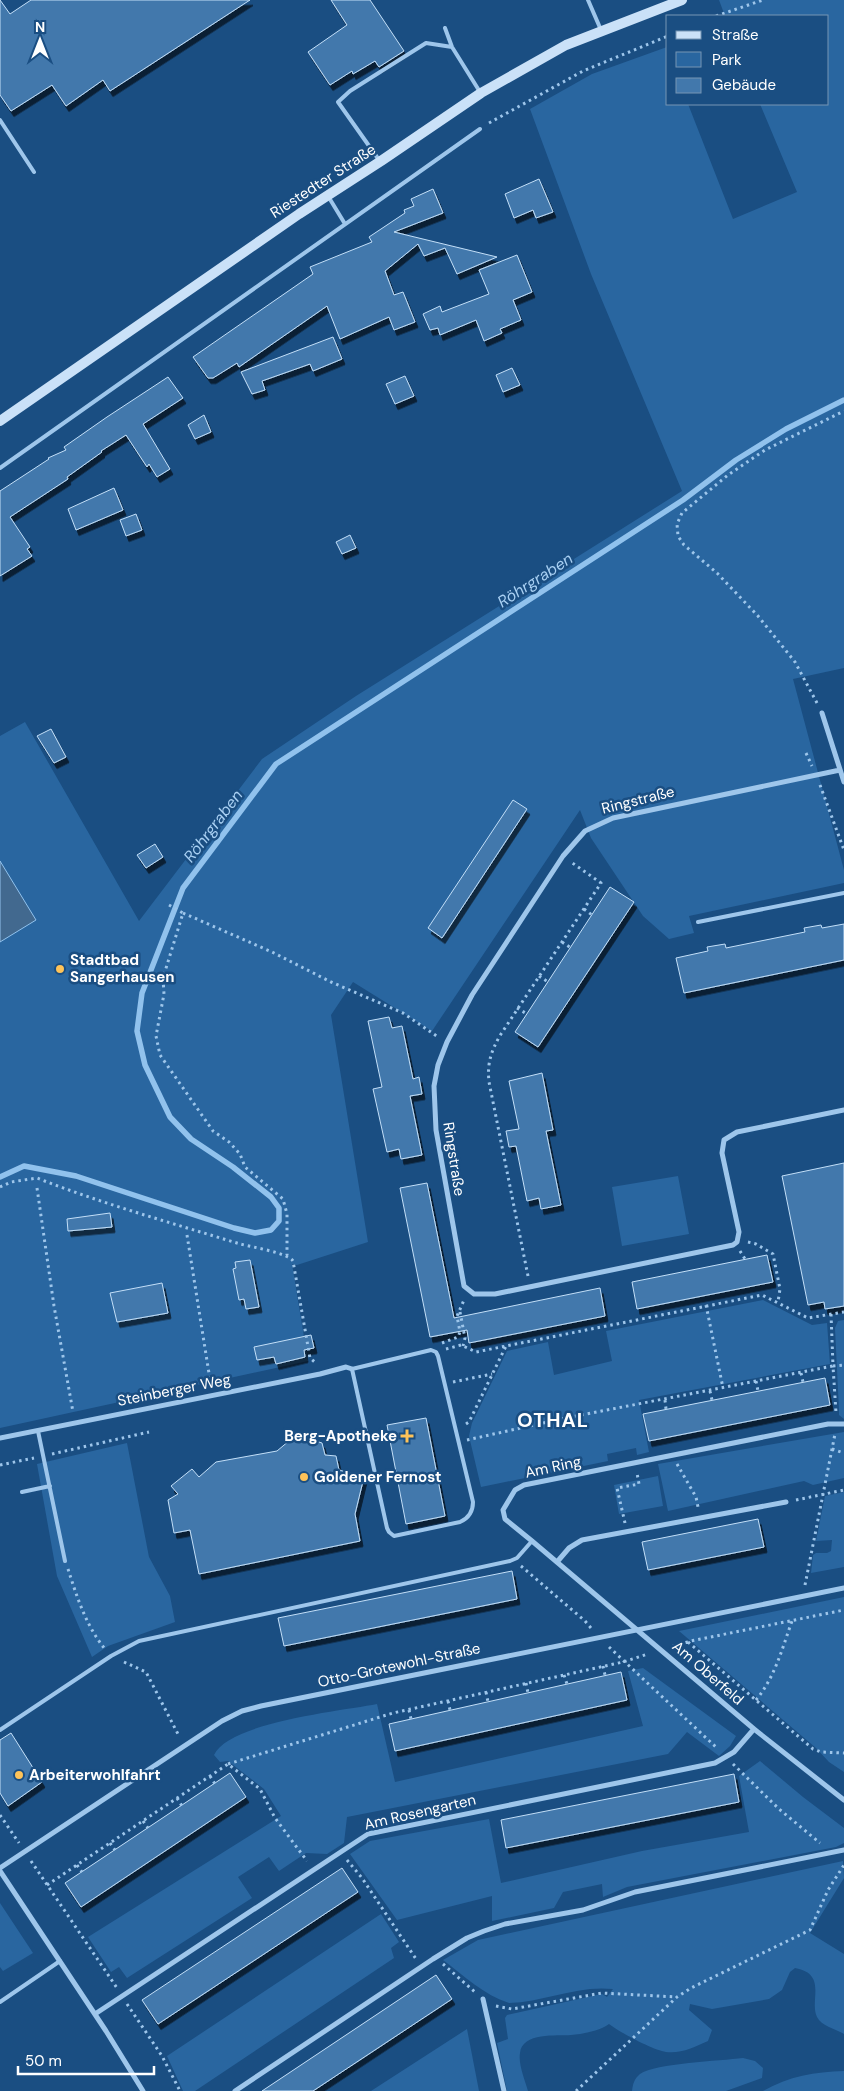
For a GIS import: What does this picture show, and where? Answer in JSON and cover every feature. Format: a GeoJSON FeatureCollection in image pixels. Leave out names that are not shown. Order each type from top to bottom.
{"type":"FeatureCollection","features":[{"type":"Feature","properties":{"kind":"main road","name":"Riestedter Straße"},"geometry":{"type":"LineString","coordinates":[[0,421],[328,195],[481,93],[552,51],[601,30],[682,0]]}},
{"type":"Feature","properties":{"kind":"street"},"geometry":{"type":"LineString","coordinates":[[822,713],[844,782]]}},
{"type":"Feature","properties":{"kind":"street","name":"Ringstraße"},"geometry":{"type":"LineString","coordinates":[[468,1290],[463,1283],[436,1130],[434,1083],[438,1065],[447,1042],[474,990],[563,856],[585,831],[614,818],[840,770]]}},
{"type":"Feature","properties":{"kind":"street"},"geometry":{"type":"LineString","coordinates":[[468,1290],[482,1295],[530,1287],[733,1245],[738,1239],[739,1230],[723,1156],[722,1147],[724,1140],[739,1132],[844,1110]]}},
{"type":"Feature","properties":{"kind":"street","name":"Steinberger Weg"},"geometry":{"type":"LineString","coordinates":[[0,1438],[212,1394],[320,1374],[346,1367],[352,1368]]}},
{"type":"Feature","properties":{"kind":"street","name":"Am Ring"},"geometry":{"type":"LineString","coordinates":[[557,1562],[505,1519],[503,1512],[505,1504],[521,1486],[837,1423],[844,1424]]}},
{"type":"Feature","properties":{"kind":"street"},"geometry":{"type":"LineString","coordinates":[[557,1562],[570,1548],[582,1540],[786,1502]]}},
{"type":"Feature","properties":{"kind":"street","name":"Am Oberfeld"},"geometry":{"type":"LineString","coordinates":[[557,1562],[754,1729],[844,1800]]}},
{"type":"Feature","properties":{"kind":"street","name":"Otto-Grotewohl-Straße"},"geometry":{"type":"LineString","coordinates":[[0,1870],[205,1732],[242,1711],[844,1588]]}},
{"type":"Feature","properties":{"kind":"street","name":"Am Rosengarten"},"geometry":{"type":"LineString","coordinates":[[95,2014],[340,1852],[375,1832],[715,1763],[734,1752],[754,1729]]}},
{"type":"Feature","properties":{"kind":"street"},"geometry":{"type":"LineString","coordinates":[[236,2091],[421,1966],[467,1938],[503,1925],[583,1910],[636,1892],[844,1850]]}},
{"type":"Feature","properties":{"kind":"street"},"geometry":{"type":"LineString","coordinates":[[0,1870],[95,2014],[143,2091]]}},
{"type":"Feature","properties":{"kind":"street"},"geometry":{"type":"LineString","coordinates":[[483,1998],[504,2091]]}},
{"type":"Feature","properties":{"kind":"lane"},"geometry":{"type":"LineString","coordinates":[[588,0],[601,30]]}},
{"type":"Feature","properties":{"kind":"lane"},"geometry":{"type":"LineString","coordinates":[[445,28],[452,47],[481,93]]}},
{"type":"Feature","properties":{"kind":"lane"},"geometry":{"type":"LineString","coordinates":[[381,161],[338,102],[350,91],[426,43],[452,47]]}},
{"type":"Feature","properties":{"kind":"lane"},"geometry":{"type":"LineString","coordinates":[[0,120],[34,172]]}},
{"type":"Feature","properties":{"kind":"lane"},"geometry":{"type":"LineString","coordinates":[[0,468],[480,129]]}},
{"type":"Feature","properties":{"kind":"lane"},"geometry":{"type":"LineString","coordinates":[[328,195],[344,224]]}},
{"type":"Feature","properties":{"kind":"lane"},"geometry":{"type":"LineString","coordinates":[[698,922],[844,893]]}},
{"type":"Feature","properties":{"kind":"lane"},"geometry":{"type":"LineString","coordinates":[[428,1351],[436,1352],[460,1442],[473,1509],[469,1516],[460,1522],[398,1535],[391,1534],[387,1528],[352,1368],[428,1351]]}},
{"type":"Feature","properties":{"kind":"lane"},"geometry":{"type":"LineString","coordinates":[[38,1430],[65,1561]]}},
{"type":"Feature","properties":{"kind":"lane"},"geometry":{"type":"LineString","coordinates":[[22,1492],[50,1486]]}},
{"type":"Feature","properties":{"kind":"lane"},"geometry":{"type":"LineString","coordinates":[[0,1730],[111,1656],[139,1642],[514,1560],[532,1542]]}},
{"type":"Feature","properties":{"kind":"lane"},"geometry":{"type":"LineString","coordinates":[[0,2002],[60,1962]]}},
{"type":"Feature","properties":{"kind":"path"},"geometry":{"type":"LineString","coordinates":[[718,15],[763,0]]}},
{"type":"Feature","properties":{"kind":"path"},"geometry":{"type":"LineString","coordinates":[[480,129],[519,105],[583,71],[666,37]]}},
{"type":"Feature","properties":{"kind":"path"},"geometry":{"type":"LineString","coordinates":[[822,713],[795,662],[758,616],[717,573],[684,545],[678,536],[677,524],[682,513],[728,475],[765,450],[844,411]]}},
{"type":"Feature","properties":{"kind":"path"},"geometry":{"type":"LineString","coordinates":[[806,753],[844,850]]}},
{"type":"Feature","properties":{"kind":"path"},"geometry":{"type":"LineString","coordinates":[[530,1287],[489,1082],[489,1061],[491,1051],[518,1008],[601,883],[563,856]]}},
{"type":"Feature","properties":{"kind":"path"},"geometry":{"type":"LineString","coordinates":[[169,905],[256,944],[331,982],[403,1013],[447,1042]]}},
{"type":"Feature","properties":{"kind":"path"},"geometry":{"type":"LineString","coordinates":[[584,909],[592,914]]}},
{"type":"Feature","properties":{"kind":"path"},"geometry":{"type":"LineString","coordinates":[[181,912],[163,973],[164,994],[156,1036],[160,1055],[213,1131],[235,1148],[240,1154],[245,1167],[283,1199],[288,1214],[287,1255]]}},
{"type":"Feature","properties":{"kind":"path"},"geometry":{"type":"LineString","coordinates":[[562,942],[571,948]]}},
{"type":"Feature","properties":{"kind":"path"},"geometry":{"type":"LineString","coordinates":[[539,976],[548,982]]}},
{"type":"Feature","properties":{"kind":"path"},"geometry":{"type":"LineString","coordinates":[[518,1008],[526,1014]]}},
{"type":"Feature","properties":{"kind":"path"},"geometry":{"type":"LineString","coordinates":[[500,1141],[507,1139]]}},
{"type":"Feature","properties":{"kind":"path"},"geometry":{"type":"LineString","coordinates":[[0,1187],[11,1182],[37,1178],[200,1232],[265,1251],[287,1255],[293,1261],[310,1358],[317,1363],[320,1374]]}},
{"type":"Feature","properties":{"kind":"path"},"geometry":{"type":"LineString","coordinates":[[37,1188],[54,1306],[75,1422]]}},
{"type":"Feature","properties":{"kind":"path"},"geometry":{"type":"LineString","coordinates":[[187,1235],[212,1394]]}},
{"type":"Feature","properties":{"kind":"path"},"geometry":{"type":"LineString","coordinates":[[738,1239],[756,1244],[774,1254],[780,1289],[778,1302]]}},
{"type":"Feature","properties":{"kind":"path"},"geometry":{"type":"LineString","coordinates":[[428,1351],[428,1347],[458,1337],[460,1332],[458,1316],[468,1290]]}},
{"type":"Feature","properties":{"kind":"path"},"geometry":{"type":"LineString","coordinates":[[436,1352],[463,1346],[474,1352],[762,1295],[808,1318],[844,1312]]}},
{"type":"Feature","properties":{"kind":"path"},"geometry":{"type":"LineString","coordinates":[[706,1305],[723,1388]]}},
{"type":"Feature","properties":{"kind":"path"},"geometry":{"type":"LineString","coordinates":[[460,1311],[465,1338],[463,1346]]}},
{"type":"Feature","properties":{"kind":"path"},"geometry":{"type":"LineString","coordinates":[[805,1596],[804,1589],[837,1423],[831,1314]]}},
{"type":"Feature","properties":{"kind":"path"},"geometry":{"type":"LineString","coordinates":[[456,1428],[469,1422],[506,1346]]}},
{"type":"Feature","properties":{"kind":"path"},"geometry":{"type":"LineString","coordinates":[[460,1442],[569,1417],[833,1366],[844,1366]]}},
{"type":"Feature","properties":{"kind":"path"},"geometry":{"type":"LineString","coordinates":[[801,1372],[803,1382]]}},
{"type":"Feature","properties":{"kind":"path"},"geometry":{"type":"LineString","coordinates":[[445,1384],[492,1374]]}},
{"type":"Feature","properties":{"kind":"path"},"geometry":{"type":"LineString","coordinates":[[756,1381],[758,1391]]}},
{"type":"Feature","properties":{"kind":"path"},"geometry":{"type":"LineString","coordinates":[[710,1391],[712,1400]]}},
{"type":"Feature","properties":{"kind":"path"},"geometry":{"type":"LineString","coordinates":[[664,1400],[666,1409]]}},
{"type":"Feature","properties":{"kind":"path"},"geometry":{"type":"LineString","coordinates":[[0,1465],[149,1432]]}},
{"type":"Feature","properties":{"kind":"path"},"geometry":{"type":"LineString","coordinates":[[832,1449],[844,1453]]}},
{"type":"Feature","properties":{"kind":"path"},"geometry":{"type":"LineString","coordinates":[[672,1455],[696,1497],[701,1518]]}},
{"type":"Feature","properties":{"kind":"path"},"geometry":{"type":"LineString","coordinates":[[627,1531],[617,1488],[639,1484],[636,1462]]}},
{"type":"Feature","properties":{"kind":"path"},"geometry":{"type":"LineString","coordinates":[[786,1502],[844,1490]]}},
{"type":"Feature","properties":{"kind":"path"},"geometry":{"type":"LineString","coordinates":[[514,1560],[585,1621],[623,1662],[727,1757],[779,1809],[815,1840],[835,1853]]}},
{"type":"Feature","properties":{"kind":"path"},"geometry":{"type":"LineString","coordinates":[[47,1885],[228,1764],[409,1710],[623,1662],[688,1642],[844,1610]]}},
{"type":"Feature","properties":{"kind":"path"},"geometry":{"type":"LineString","coordinates":[[756,1700],[774,1673],[792,1620]]}},
{"type":"Feature","properties":{"kind":"path"},"geometry":{"type":"LineString","coordinates":[[688,1642],[813,1749],[821,1752],[844,1753]]}},
{"type":"Feature","properties":{"kind":"path"},"geometry":{"type":"LineString","coordinates":[[603,1666],[605,1676]]}},
{"type":"Feature","properties":{"kind":"path"},"geometry":{"type":"LineString","coordinates":[[564,1675],[567,1684]]}},
{"type":"Feature","properties":{"kind":"path"},"geometry":{"type":"LineString","coordinates":[[526,1683],[528,1693]]}},
{"type":"Feature","properties":{"kind":"path"},"geometry":{"type":"LineString","coordinates":[[486,1692],[488,1702]]}},
{"type":"Feature","properties":{"kind":"path"},"geometry":{"type":"LineString","coordinates":[[448,1701],[450,1710]]}},
{"type":"Feature","properties":{"kind":"path"},"geometry":{"type":"LineString","coordinates":[[409,1710],[411,1719]]}},
{"type":"Feature","properties":{"kind":"path"},"geometry":{"type":"LineString","coordinates":[[228,1764],[260,1789],[276,1818],[314,1869]]}},
{"type":"Feature","properties":{"kind":"path"},"geometry":{"type":"LineString","coordinates":[[210,1776],[215,1784]]}},
{"type":"Feature","properties":{"kind":"path"},"geometry":{"type":"LineString","coordinates":[[177,1798],[182,1806]]}},
{"type":"Feature","properties":{"kind":"path"},"geometry":{"type":"LineString","coordinates":[[0,1815],[156,2046],[180,2091]]}},
{"type":"Feature","properties":{"kind":"path"},"geometry":{"type":"LineString","coordinates":[[143,1821],[148,1828]]}},
{"type":"Feature","properties":{"kind":"path"},"geometry":{"type":"LineString","coordinates":[[110,1843],[115,1850]]}},
{"type":"Feature","properties":{"kind":"path"},"geometry":{"type":"LineString","coordinates":[[340,1852],[362,1878],[421,1966]]}},
{"type":"Feature","properties":{"kind":"path"},"geometry":{"type":"LineString","coordinates":[[77,1864],[82,1872]]}},
{"type":"Feature","properties":{"kind":"path"},"geometry":{"type":"LineString","coordinates":[[576,2091],[677,1997],[691,1988],[810,1930],[828,1890],[844,1865]]}},
{"type":"Feature","properties":{"kind":"path"},"geometry":{"type":"LineString","coordinates":[[435,1957],[483,1998],[504,2008],[512,2009],[602,1993],[677,1997]]}},
{"type":"Feature","properties":{"kind":"green space"},"geometry":{"type":"Polygon","coordinates":[[[719,0],[844,0],[844,668],[793,679],[844,870],[844,883],[689,916],[694,933],[669,939],[643,916],[591,838],[580,810],[432,1031],[353,982],[331,1015],[368,1242],[297,1265],[292,1264],[308,1361],[0,1428],[0,736],[25,722],[139,921],[262,759],[356,696],[682,491],[591,274],[530,109],[592,74],[666,47],[666,105],[688,105],[733,219],[797,192],[760,105],[829,105],[829,15],[725,15],[719,0]]]}},
{"type":"Feature","properties":{"kind":"green space"},"geometry":{"type":"Polygon","coordinates":[[[678,1176],[689,1234],[622,1246],[612,1187],[678,1176]]]}},
{"type":"Feature","properties":{"kind":"green space"},"geometry":{"type":"Polygon","coordinates":[[[763,1300],[812,1325],[827,1323],[830,1364],[639,1400],[649,1452],[637,1455],[636,1448],[607,1454],[608,1461],[481,1487],[469,1436],[472,1423],[507,1351],[548,1342],[554,1375],[612,1361],[606,1331],[763,1300]]]}},
{"type":"Feature","properties":{"kind":"green space"},"geometry":{"type":"Polygon","coordinates":[[[844,1320],[844,1419],[839,1415],[835,1328],[838,1321],[844,1320]]]}},
{"type":"Feature","properties":{"kind":"green space"},"geometry":{"type":"Polygon","coordinates":[[[844,1432],[844,1478],[813,1485],[804,1481],[668,1511],[658,1464],[844,1432]]]}},
{"type":"Feature","properties":{"kind":"green space"},"geometry":{"type":"Polygon","coordinates":[[[127,1443],[149,1557],[170,1596],[175,1622],[108,1646],[92,1657],[57,1576],[37,1464],[127,1443]]]}},
{"type":"Feature","properties":{"kind":"green space"},"geometry":{"type":"Polygon","coordinates":[[[658,1476],[663,1506],[619,1514],[614,1485],[658,1476]]]}},
{"type":"Feature","properties":{"kind":"green space"},"geometry":{"type":"Polygon","coordinates":[[[844,1492],[844,1567],[811,1573],[813,1555],[831,1551],[832,1540],[816,1541],[825,1496],[844,1492]]]}},
{"type":"Feature","properties":{"kind":"green space"},"geometry":{"type":"Polygon","coordinates":[[[844,1597],[844,1772],[829,1762],[816,1748],[679,1631],[844,1597]]]}},
{"type":"Feature","properties":{"kind":"green space"},"geometry":{"type":"Polygon","coordinates":[[[643,1668],[736,1736],[730,1746],[719,1756],[687,1732],[668,1754],[347,1817],[344,1843],[327,1854],[306,1853],[279,1871],[269,1857],[238,1877],[252,1898],[127,1978],[119,1967],[111,1972],[88,1937],[281,1816],[264,1789],[228,1761],[220,1762],[214,1755],[224,1744],[241,1734],[288,1720],[377,1704],[395,1782],[643,1726],[628,1671],[643,1668]]]}},
{"type":"Feature","properties":{"kind":"green space"},"geometry":{"type":"Polygon","coordinates":[[[760,1761],[844,1828],[844,1843],[836,1847],[627,1887],[603,1897],[602,1884],[563,1892],[554,1908],[492,1921],[492,1896],[397,1920],[350,1854],[370,1841],[489,1819],[501,1883],[642,1851],[749,1832],[739,1776],[760,1761]]]}},
{"type":"Feature","properties":{"kind":"green space"},"geometry":{"type":"Polygon","coordinates":[[[843,1861],[844,1878],[810,1933],[844,1954],[844,2034],[819,2020],[815,2011],[814,1982],[805,1971],[795,1968],[790,1972],[782,1990],[769,1999],[712,2009],[690,2004],[689,2010],[712,2030],[708,2041],[682,2051],[666,2052],[653,2048],[609,2024],[601,2029],[586,2033],[533,2038],[522,2046],[520,2053],[521,2067],[528,2091],[507,2091],[497,2043],[508,2039],[505,2018],[507,2015],[602,1994],[607,1997],[613,1989],[586,1989],[535,2000],[509,2003],[483,1990],[443,1960],[478,1940],[843,1861]]]}},
{"type":"Feature","properties":{"kind":"green space"},"geometry":{"type":"Polygon","coordinates":[[[0,1903],[33,1953],[3,1971],[0,1967],[0,1903]]]}},
{"type":"Feature","properties":{"kind":"green space"},"geometry":{"type":"Polygon","coordinates":[[[381,1914],[399,1942],[391,1948],[394,1958],[195,2091],[183,2091],[167,2056],[381,1914]]]}},
{"type":"Feature","properties":{"kind":"green space"},"geometry":{"type":"Polygon","coordinates":[[[467,2029],[479,2091],[371,2091],[467,2029]]]}},
{"type":"Feature","properties":{"kind":"green space"},"geometry":{"type":"Polygon","coordinates":[[[743,2058],[755,2061],[763,2068],[762,2078],[726,2091],[632,2091],[636,2078],[648,2070],[674,2065],[743,2058]]]}},
{"type":"Feature","properties":{"kind":"green space"},"geometry":{"type":"Polygon","coordinates":[[[844,2071],[844,2091],[763,2091],[802,2076],[844,2071]]]}},
{"type":"Feature","properties":{"kind":"shaded area"},"geometry":{"type":"Polygon","coordinates":[[[0,861],[36,920],[0,942],[0,861]]]}},
{"type":"Feature","properties":{"kind":"building"},"geometry":{"type":"Polygon","coordinates":[[[0,0],[10,14],[31,0],[250,0],[110,91],[103,80],[66,106],[52,85],[11,111],[0,95],[0,0]]]}},
{"type":"Feature","properties":{"kind":"building"},"geometry":{"type":"Polygon","coordinates":[[[331,0],[370,0],[404,51],[379,67],[375,61],[353,74],[352,71],[330,85],[308,52],[347,25],[331,0]]]}},
{"type":"Feature","properties":{"kind":"building"},"geometry":{"type":"Polygon","coordinates":[[[539,179],[553,212],[536,218],[533,210],[514,218],[505,194],[539,179]]]}},
{"type":"Feature","properties":{"kind":"building"},"geometry":{"type":"Polygon","coordinates":[[[433,189],[443,213],[394,232],[497,257],[457,274],[445,248],[424,256],[418,244],[385,271],[394,295],[403,292],[415,322],[394,330],[389,317],[340,339],[327,306],[239,367],[237,363],[213,378],[208,378],[193,357],[313,274],[310,267],[372,242],[369,237],[405,213],[404,210],[414,206],[411,199],[433,189]]]}},
{"type":"Feature","properties":{"kind":"building"},"geometry":{"type":"Polygon","coordinates":[[[517,255],[532,292],[513,300],[521,320],[500,329],[502,333],[484,341],[476,320],[440,335],[438,328],[430,330],[423,314],[440,306],[442,312],[489,294],[479,270],[517,255]]]}},
{"type":"Feature","properties":{"kind":"building"},"geometry":{"type":"Polygon","coordinates":[[[333,337],[342,359],[313,371],[310,364],[262,381],[265,390],[252,394],[241,372],[333,337]]]}},
{"type":"Feature","properties":{"kind":"building"},"geometry":{"type":"Polygon","coordinates":[[[512,368],[520,385],[503,392],[496,375],[512,368]]]}},
{"type":"Feature","properties":{"kind":"building"},"geometry":{"type":"Polygon","coordinates":[[[405,376],[414,396],[395,404],[386,384],[405,376]]]}},
{"type":"Feature","properties":{"kind":"building"},"geometry":{"type":"Polygon","coordinates":[[[168,377],[183,398],[143,424],[170,469],[157,477],[149,464],[147,467],[126,435],[101,451],[67,477],[68,479],[10,517],[30,547],[27,549],[32,556],[0,576],[0,491],[48,458],[66,450],[64,447],[168,377]]]}},
{"type":"Feature","properties":{"kind":"building"},"geometry":{"type":"Polygon","coordinates":[[[204,415],[211,432],[195,439],[188,425],[204,415]]]}},
{"type":"Feature","properties":{"kind":"building"},"geometry":{"type":"Polygon","coordinates":[[[114,488],[123,510],[76,530],[68,509],[114,488]]]}},
{"type":"Feature","properties":{"kind":"building"},"geometry":{"type":"Polygon","coordinates":[[[136,514],[142,530],[126,536],[120,520],[136,514]]]}},
{"type":"Feature","properties":{"kind":"building"},"geometry":{"type":"Polygon","coordinates":[[[350,535],[356,548],[342,554],[336,542],[350,535]]]}},
{"type":"Feature","properties":{"kind":"building"},"geometry":{"type":"Polygon","coordinates":[[[51,729],[66,757],[54,763],[37,736],[51,729]]]}},
{"type":"Feature","properties":{"kind":"building"},"geometry":{"type":"Polygon","coordinates":[[[513,800],[527,809],[442,938],[428,928],[513,800]]]}},
{"type":"Feature","properties":{"kind":"building"},"geometry":{"type":"Polygon","coordinates":[[[155,844],[163,857],[146,868],[137,855],[155,844]]]}},
{"type":"Feature","properties":{"kind":"building"},"geometry":{"type":"Polygon","coordinates":[[[610,887],[634,902],[538,1047],[515,1032],[610,887]]]}},
{"type":"Feature","properties":{"kind":"building"},"geometry":{"type":"Polygon","coordinates":[[[844,924],[844,960],[684,993],[676,958],[708,951],[707,947],[725,944],[726,948],[805,932],[804,928],[821,925],[822,928],[844,924]]]}},
{"type":"Feature","properties":{"kind":"building"},"geometry":{"type":"Polygon","coordinates":[[[389,1017],[392,1028],[402,1026],[413,1079],[419,1077],[422,1094],[410,1096],[422,1155],[401,1159],[399,1149],[387,1152],[373,1089],[382,1087],[368,1021],[389,1017]]]}},
{"type":"Feature","properties":{"kind":"building"},"geometry":{"type":"Polygon","coordinates":[[[542,1073],[553,1130],[546,1131],[561,1205],[541,1209],[539,1198],[527,1201],[516,1146],[509,1147],[506,1131],[519,1129],[509,1081],[542,1073]]]}},
{"type":"Feature","properties":{"kind":"building"},"geometry":{"type":"Polygon","coordinates":[[[844,1163],[844,1306],[825,1309],[824,1302],[808,1305],[782,1176],[844,1163]]]}},
{"type":"Feature","properties":{"kind":"building"},"geometry":{"type":"Polygon","coordinates":[[[427,1183],[454,1318],[600,1288],[605,1316],[469,1343],[467,1330],[430,1337],[400,1188],[427,1183]]]}},
{"type":"Feature","properties":{"kind":"building"},"geometry":{"type":"Polygon","coordinates":[[[110,1213],[112,1227],[68,1231],[67,1219],[110,1213]]]}},
{"type":"Feature","properties":{"kind":"building"},"geometry":{"type":"Polygon","coordinates":[[[767,1255],[773,1282],[637,1309],[632,1282],[767,1255]]]}},
{"type":"Feature","properties":{"kind":"building"},"geometry":{"type":"Polygon","coordinates":[[[250,1260],[259,1307],[246,1309],[244,1299],[239,1300],[233,1269],[236,1268],[235,1262],[250,1260]]]}},
{"type":"Feature","properties":{"kind":"building"},"geometry":{"type":"Polygon","coordinates":[[[162,1283],[168,1313],[117,1322],[110,1293],[162,1283]]]}},
{"type":"Feature","properties":{"kind":"building"},"geometry":{"type":"Polygon","coordinates":[[[311,1335],[314,1348],[304,1350],[305,1357],[276,1364],[274,1357],[257,1360],[254,1347],[311,1335]]]}},
{"type":"Feature","properties":{"kind":"building"},"geometry":{"type":"Polygon","coordinates":[[[825,1378],[830,1405],[649,1441],[643,1414],[825,1378]]]}},
{"type":"Feature","properties":{"kind":"building"},"geometry":{"type":"Polygon","coordinates":[[[426,1418],[445,1516],[406,1524],[387,1425],[426,1418]]]}},
{"type":"Feature","properties":{"kind":"building"},"geometry":{"type":"Polygon","coordinates":[[[296,1435],[322,1443],[325,1455],[336,1456],[339,1470],[364,1477],[355,1514],[360,1541],[199,1574],[190,1530],[174,1533],[168,1500],[178,1494],[171,1486],[192,1469],[199,1477],[216,1462],[277,1451],[296,1435]]]}},
{"type":"Feature","properties":{"kind":"building"},"geometry":{"type":"Polygon","coordinates":[[[758,1519],[764,1547],[648,1570],[642,1542],[758,1519]]]}},
{"type":"Feature","properties":{"kind":"building"},"geometry":{"type":"Polygon","coordinates":[[[512,1571],[517,1599],[284,1646],[278,1618],[512,1571]]]}},
{"type":"Feature","properties":{"kind":"building"},"geometry":{"type":"Polygon","coordinates":[[[621,1672],[627,1700],[395,1751],[389,1724],[621,1672]]]}},
{"type":"Feature","properties":{"kind":"building","name":"Arbeiterwohlfahrt"},"geometry":{"type":"Polygon","coordinates":[[[11,1733],[42,1782],[8,1806],[0,1793],[0,1740],[11,1733]]]}},
{"type":"Feature","properties":{"kind":"building"},"geometry":{"type":"Polygon","coordinates":[[[230,1773],[246,1797],[81,1907],[65,1883],[230,1773]]]}},
{"type":"Feature","properties":{"kind":"building"},"geometry":{"type":"Polygon","coordinates":[[[734,1774],[739,1802],[506,1848],[501,1820],[734,1774]]]}},
{"type":"Feature","properties":{"kind":"building"},"geometry":{"type":"Polygon","coordinates":[[[342,1868],[358,1892],[158,2024],[142,2000],[342,1868]]]}},
{"type":"Feature","properties":{"kind":"building"},"geometry":{"type":"Polygon","coordinates":[[[436,1975],[452,1999],[313,2091],[262,2091],[436,1975]]]}},
{"type":"Feature","properties":{"kind":"waterway","name":"Röhrgraben"},"geometry":{"type":"LineString","coordinates":[[0,1177],[24,1166],[76,1176],[234,1228],[255,1233],[271,1230],[279,1221],[279,1208],[271,1197],[233,1167],[191,1139],[170,1117],[145,1065],[137,1031],[142,993],[183,888],[276,764],[683,500],[736,460],[786,429],[844,400]]}},
{"type":"Feature","properties":{"kind":"place","name":"Stadtbad Sangerhausen"},"geometry":{"type":"Point","coordinates":[60,969]}},
{"type":"Feature","properties":{"kind":"place","name":"Berg-Apotheke"},"geometry":{"type":"Point","coordinates":[407,1436]}},
{"type":"Feature","properties":{"kind":"place","name":"Goldener Fernost"},"geometry":{"type":"Point","coordinates":[304,1477]}},
{"type":"Feature","properties":{"kind":"place","name":"Arbeiterwohlfahrt"},"geometry":{"type":"Point","coordinates":[19,1775]}},
{"type":"Feature","properties":{"kind":"district","name":"OTHAL"},"geometry":{"type":"Point","coordinates":[553,1420]}}]}
